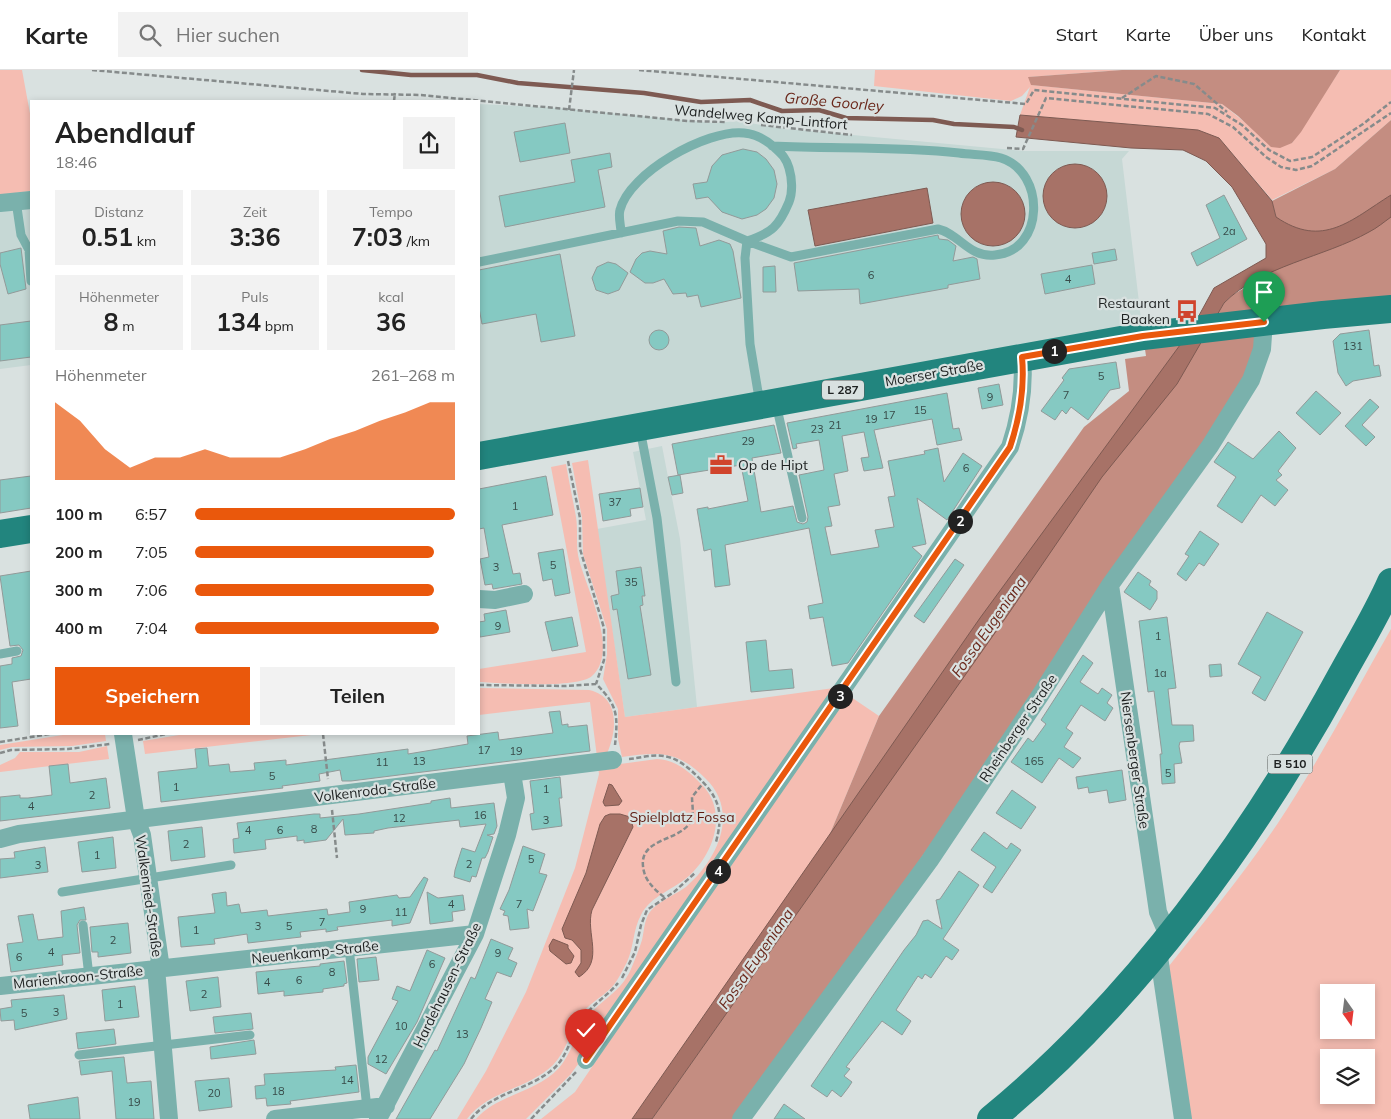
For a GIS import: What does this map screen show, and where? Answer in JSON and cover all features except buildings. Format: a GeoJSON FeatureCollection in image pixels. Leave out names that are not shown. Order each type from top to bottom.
{"type":"FeatureCollection","features":[{"type":"Feature","properties":{"kind":"main road","name":"Moerser Straße"},"geometry":{"type":"LineString","coordinates":[[480,456],[1143,336],[1391,309]]}},
{"type":"Feature","properties":{"kind":"main road"},"geometry":{"type":"LineString","coordinates":[[0,534],[30,529]]}},
{"type":"Feature","properties":{"kind":"main road"},"geometry":{"type":"LineString","coordinates":[[0,542],[30,540]]}},
{"type":"Feature","properties":{"kind":"main road","name":"B 510"},"geometry":{"type":"LineString","coordinates":[[991,1119],[1059,1057],[1129,984],[1164,942],[1229,855],[1307,739],[1391,582]]}},
{"type":"Feature","properties":{"kind":"street","name":"Rheinberger Straße"},"geometry":{"type":"LineString","coordinates":[[741,1119],[930,860],[1042,694],[1110,584],[1210,446],[1251,380],[1262,349],[1264,322]]}},
{"type":"Feature","properties":{"kind":"street"},"geometry":{"type":"LineString","coordinates":[[586,1060],[1010,447],[1020,416],[1024,375],[1022,357]]}},
{"type":"Feature","properties":{"kind":"street","name":"Niersenberger Straße"},"geometry":{"type":"LineString","coordinates":[[1110,584],[1158,912],[1164,926],[1164,942],[1183,1119]]}},
{"type":"Feature","properties":{"kind":"street"},"geometry":{"type":"LineString","coordinates":[[480,599],[495,600],[524,594]]}},
{"type":"Feature","properties":{"kind":"street","name":"Walkenried-Straße"},"geometry":{"type":"LineString","coordinates":[[124,738],[136,819],[142,835],[160,962],[156,968],[169,1119]]}},
{"type":"Feature","properties":{"kind":"street","name":"Volkenroda-Straße"},"geometry":{"type":"LineString","coordinates":[[0,839],[19,834],[613,760]]}},
{"type":"Feature","properties":{"kind":"street","name":"Hardehausen-Straße"},"geometry":{"type":"LineString","coordinates":[[377,1111],[474,934],[507,835],[516,798],[512,773]]}},
{"type":"Feature","properties":{"kind":"street","name":"Neuenkamp-Straße"},"geometry":{"type":"LineString","coordinates":[[156,968],[474,934]]}},
{"type":"Feature","properties":{"kind":"street","name":"Marienkroon-Straße"},"geometry":{"type":"LineString","coordinates":[[0,986],[156,968]]}},
{"type":"Feature","properties":{"kind":"street"},"geometry":{"type":"LineString","coordinates":[[275,1119],[377,1111]]}},
{"type":"Feature","properties":{"kind":"lane"},"geometry":{"type":"LineString","coordinates":[[621,232],[619,211],[627,194],[658,165],[686,146],[721,135],[743,132],[765,139],[786,158],[791,176],[791,198],[781,220],[767,235],[747,241]]}},
{"type":"Feature","properties":{"kind":"lane"},"geometry":{"type":"LineString","coordinates":[[480,262],[678,221],[703,222],[791,257],[938,229],[948,231],[966,248],[980,255],[995,256],[1016,248],[1028,234],[1033,218],[1034,198],[1028,178],[1018,167],[1001,158],[938,151],[772,146]]}},
{"type":"Feature","properties":{"kind":"lane"},"geometry":{"type":"LineString","coordinates":[[16,201],[21,235],[29,250],[30,266]]}},
{"type":"Feature","properties":{"kind":"lane"},"geometry":{"type":"LineString","coordinates":[[747,241],[745,258],[750,344],[802,518]]}},
{"type":"Feature","properties":{"kind":"lane"},"geometry":{"type":"LineString","coordinates":[[640,426],[657,518],[676,682]]}},
{"type":"Feature","properties":{"kind":"lane"},"geometry":{"type":"LineString","coordinates":[[0,654],[17,651]]}},
{"type":"Feature","properties":{"kind":"lane"},"geometry":{"type":"LineString","coordinates":[[62,892],[148,877],[231,866]]}},
{"type":"Feature","properties":{"kind":"lane"},"geometry":{"type":"LineString","coordinates":[[83,926],[89,976]]}},
{"type":"Feature","properties":{"kind":"lane"},"geometry":{"type":"LineString","coordinates":[[349,948],[377,1111]]}},
{"type":"Feature","properties":{"kind":"lane"},"geometry":{"type":"LineString","coordinates":[[79,1055],[250,1035]]}},
{"type":"Feature","properties":{"kind":"path","name":"Wandelweg Kamp-Lintfort"},"geometry":{"type":"LineString","coordinates":[[92,70],[364,94],[395,93],[467,100]]}},
{"type":"Feature","properties":{"kind":"path"},"geometry":{"type":"LineString","coordinates":[[569,110],[574,70]]}},
{"type":"Feature","properties":{"kind":"path"},"geometry":{"type":"LineString","coordinates":[[638,70],[1026,104],[1034,90],[1215,108],[1232,116]]}},
{"type":"Feature","properties":{"kind":"path"},"geometry":{"type":"LineString","coordinates":[[1122,99],[1156,76],[1194,84],[1269,150],[1290,161],[1312,157],[1363,124],[1391,102]]}},
{"type":"Feature","properties":{"kind":"path"},"geometry":{"type":"LineString","coordinates":[[394,100],[395,93]]}},
{"type":"Feature","properties":{"kind":"path"},"geometry":{"type":"LineString","coordinates":[[1005,148],[1023,149],[1046,98],[1208,114],[1233,127],[1266,157],[1281,167],[1296,170],[1312,166],[1391,113]]}},
{"type":"Feature","properties":{"kind":"path","name":"Wandelweg Kamp-Lintfort"},"geometry":{"type":"LineString","coordinates":[[480,101],[569,110],[638,114],[688,121],[725,122]]}},
{"type":"Feature","properties":{"kind":"path","name":"Wandelweg Kamp-Lintfort"},"geometry":{"type":"LineString","coordinates":[[753,124],[799,131],[855,135]]}},
{"type":"Feature","properties":{"kind":"path"},"geometry":{"type":"LineString","coordinates":[[567,455],[580,518],[580,549],[604,628],[604,660],[596,684]]}},
{"type":"Feature","properties":{"kind":"path"},"geometry":{"type":"LineString","coordinates":[[480,685],[565,686],[596,684],[612,700],[616,709],[617,727],[613,760],[666,756],[690,769],[712,790],[718,807],[719,826],[715,846]]}},
{"type":"Feature","properties":{"kind":"path"},"geometry":{"type":"LineString","coordinates":[[0,742],[44,735]]}},
{"type":"Feature","properties":{"kind":"path"},"geometry":{"type":"LineString","coordinates":[[0,753],[11,750],[68,749],[124,738],[156,735]]}},
{"type":"Feature","properties":{"kind":"path"},"geometry":{"type":"LineString","coordinates":[[664,897],[645,878],[643,856],[648,849],[689,824],[693,814],[692,797],[704,782]]}},
{"type":"Feature","properties":{"kind":"path"},"geometry":{"type":"LineString","coordinates":[[471,1119],[485,1106],[534,1083],[560,1063],[585,1016],[614,988],[625,973],[635,952],[641,925],[647,910],[674,892],[701,867]]}},
{"type":"Feature","properties":{"kind":"path"},"geometry":{"type":"LineString","coordinates":[[531,1119],[586,1060]]}},
{"type":"Feature","properties":{"kind":"shaded area"},"geometry":{"type":"Polygon","coordinates":[[[1122,70],[1340,70],[1301,132],[1292,143],[1280,148],[1271,147],[1238,116],[1222,104],[1031,85],[1028,77],[1122,70]]]}},
{"type":"Feature","properties":{"kind":"shaded area"},"geometry":{"type":"Polygon","coordinates":[[[480,104],[557,108],[714,123],[739,121],[778,128],[1024,151],[1129,151],[1122,159],[1143,336],[480,451],[480,104]]]}},
{"type":"Feature","properties":{"kind":"shaded area"},"geometry":{"type":"Polygon","coordinates":[[[1391,120],[1391,309],[1264,322],[1251,380],[741,1119],[652,1119],[837,856],[827,841],[879,716],[1084,427],[1129,391],[1125,359],[1146,356],[1143,336],[1209,328],[1224,303],[1232,295],[1270,274],[1276,217],[1272,201],[1335,169],[1391,120]]]}},
{"type":"Feature","properties":{"kind":"shaded area"},"geometry":{"type":"Polygon","coordinates":[[[30,208],[30,365],[0,369],[0,211],[30,208]]]}},
{"type":"Feature","properties":{"kind":"shaded area"},"geometry":{"type":"Polygon","coordinates":[[[662,446],[680,539],[697,707],[625,717],[597,529],[646,520],[633,452],[662,446]]]}},
{"type":"Feature","properties":{"kind":"green space"},"geometry":{"type":"Polygon","coordinates":[[[0,70],[22,70],[30,114],[30,191],[0,195],[0,70]]]}},
{"type":"Feature","properties":{"kind":"green space"},"geometry":{"type":"Polygon","coordinates":[[[875,70],[1122,70],[1029,77],[1032,85],[1222,104],[1252,128],[1292,143],[1340,70],[1391,70],[1391,120],[1335,169],[1272,200],[1219,138],[1198,130],[1020,115],[1030,87],[1022,96],[1011,101],[874,86],[875,70]]]}},
{"type":"Feature","properties":{"kind":"green space"},"geometry":{"type":"Polygon","coordinates":[[[588,460],[625,717],[834,688],[608,1024],[570,1075],[526,1119],[476,1119],[495,1104],[539,1083],[559,1068],[592,1012],[627,977],[641,944],[646,921],[651,910],[687,886],[698,875],[716,849],[721,834],[723,820],[721,805],[716,791],[695,769],[685,762],[667,755],[647,754],[622,757],[618,739],[618,709],[603,679],[607,654],[607,629],[583,554],[582,518],[572,463],[588,460]]]}},
{"type":"Feature","properties":{"kind":"green space"},"geometry":{"type":"Polygon","coordinates":[[[566,464],[576,517],[578,555],[602,634],[603,650],[600,664],[592,676],[571,683],[520,684],[480,682],[480,669],[586,652],[551,467],[566,464]]]}},
{"type":"Feature","properties":{"kind":"green space"},"geometry":{"type":"Polygon","coordinates":[[[1391,629],[1391,1119],[1185,1119],[1165,971],[1265,842],[1322,752],[1391,629]]]}},
{"type":"Feature","properties":{"kind":"green space"},"geometry":{"type":"Polygon","coordinates":[[[480,688],[589,690],[599,694],[607,700],[614,717],[610,747],[606,756],[597,757],[590,702],[480,715],[480,688]]]}},
{"type":"Feature","properties":{"kind":"green space"},"geometry":{"type":"Polygon","coordinates":[[[845,693],[879,716],[827,841],[632,1119],[541,1119],[575,1092],[845,693]]]}},
{"type":"Feature","properties":{"kind":"green space"},"geometry":{"type":"Polygon","coordinates":[[[63,735],[105,735],[106,741],[72,746],[12,747],[0,750],[0,745],[63,735]]]}},
{"type":"Feature","properties":{"kind":"green space"},"geometry":{"type":"Polygon","coordinates":[[[179,735],[311,735],[145,754],[143,741],[179,735]]]}},
{"type":"Feature","properties":{"kind":"green space"},"geometry":{"type":"Polygon","coordinates":[[[107,746],[109,759],[0,772],[0,765],[15,758],[20,752],[79,752],[107,746]]]}},
{"type":"Feature","properties":{"kind":"green space","name":"Spielplatz Fossa"},"geometry":{"type":"Polygon","coordinates":[[[657,759],[671,762],[689,772],[711,797],[715,809],[715,832],[706,856],[690,875],[645,908],[636,926],[627,962],[618,979],[611,988],[580,1016],[553,1065],[532,1080],[486,1102],[467,1119],[457,1119],[486,1071],[526,992],[575,868],[599,774],[598,767],[657,759]]]}},
{"type":"Feature","properties":{"kind":"water","name":"Fossa Eugeniana"},"geometry":{"type":"Polygon","coordinates":[[[1020,115],[1198,130],[1219,138],[1272,201],[1276,217],[1308,231],[1322,231],[1336,227],[1391,195],[1391,217],[1352,241],[1274,271],[1256,280],[1239,290],[1224,303],[1177,384],[1102,477],[1009,613],[652,1119],[632,1119],[980,618],[1191,330],[1214,288],[1266,258],[1266,244],[1232,187],[1206,161],[1183,150],[1131,148],[1016,137],[1020,115]]]}},
{"type":"Feature","properties":{"kind":"water"},"geometry":{"type":"Polygon","coordinates":[[[1075,164],[1093,169],[1098,173],[1102,178],[1107,196],[1102,214],[1098,219],[1093,223],[1075,228],[1057,223],[1052,219],[1048,214],[1043,196],[1048,178],[1052,173],[1057,169],[1075,164]]]}},
{"type":"Feature","properties":{"kind":"water"},"geometry":{"type":"Polygon","coordinates":[[[993,182],[1011,187],[1016,191],[1020,196],[1025,214],[1020,232],[1016,237],[1011,241],[993,246],[975,241],[970,237],[966,232],[961,214],[966,196],[970,191],[975,187],[993,182]]]}},
{"type":"Feature","properties":{"kind":"water"},"geometry":{"type":"Polygon","coordinates":[[[927,188],[933,223],[815,246],[808,210],[927,188]]]}},
{"type":"Feature","properties":{"kind":"water"},"geometry":{"type":"Polygon","coordinates":[[[609,784],[612,785],[622,801],[619,805],[605,806],[603,802],[609,784]]]}},
{"type":"Feature","properties":{"kind":"water"},"geometry":{"type":"Polygon","coordinates":[[[610,814],[630,817],[633,827],[592,910],[590,919],[593,955],[587,970],[579,977],[575,972],[581,963],[581,950],[572,940],[565,938],[562,929],[586,873],[600,824],[605,816],[610,814]]]}},
{"type":"Feature","properties":{"kind":"water"},"geometry":{"type":"Polygon","coordinates":[[[553,939],[568,945],[574,956],[571,963],[566,964],[550,951],[549,946],[553,939]]]}},
{"type":"Feature","properties":{"kind":"waterway","name":"Große Goorley"},"geometry":{"type":"LineString","coordinates":[[362,70],[411,75],[477,75],[518,83],[644,93],[701,102],[750,100],[782,111],[819,110],[846,118],[933,120],[954,124],[1014,127],[1022,130]]}},
{"type":"Feature","properties":{"kind":"place","name":"Restaurant Baaken"},"geometry":{"type":"Point","coordinates":[1187,311]}},
{"type":"Feature","properties":{"kind":"place","name":"Op de Hipt"},"geometry":{"type":"Point","coordinates":[721,465]}},
{"type":"Feature","properties":{"kind":"route"},"geometry":{"type":"LineString","coordinates":[[586,1060],[1010,447],[1020,416],[1024,375],[1022,357],[1143,336],[1174,334],[1264,322]]}}]}
